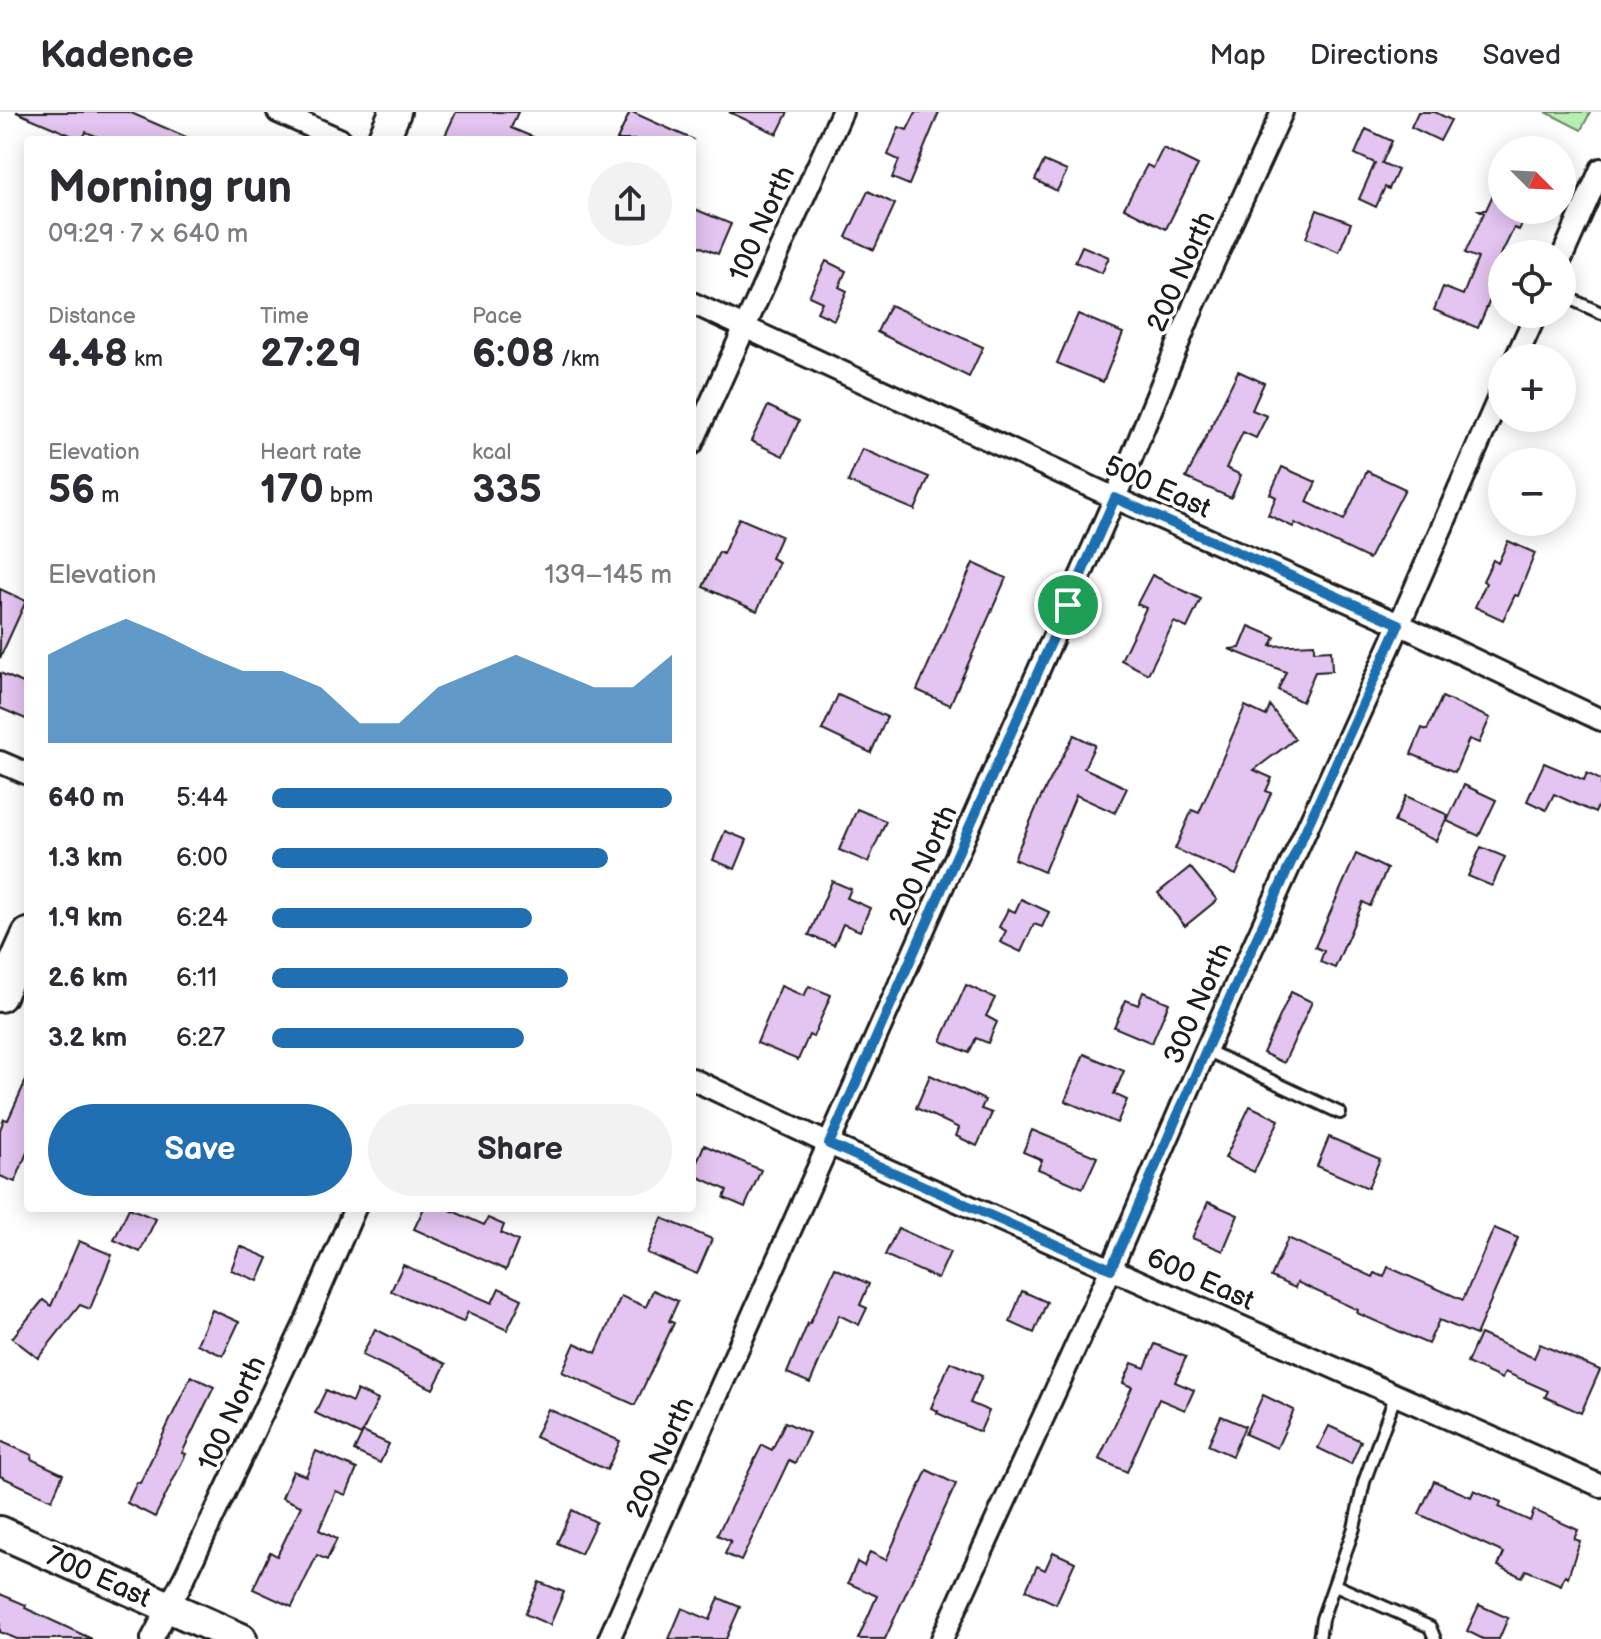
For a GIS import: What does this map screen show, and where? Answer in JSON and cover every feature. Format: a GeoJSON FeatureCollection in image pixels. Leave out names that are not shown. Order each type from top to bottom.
{"type":"FeatureCollection","features":[{"type":"Feature","properties":{"kind":"street"},"geometry":{"type":"LineString","coordinates":[[278,112],[332,136]]}},
{"type":"Feature","properties":{"kind":"street"},"geometry":{"type":"LineString","coordinates":[[385,136],[395,112]]}},
{"type":"Feature","properties":{"kind":"street","name":"100 North"},"geometry":{"type":"LineString","coordinates":[[696,435],[842,112]]}},
{"type":"Feature","properties":{"kind":"street","name":"200 North"},"geometry":{"type":"LineString","coordinates":[[609,1639],[1115,498],[1194,305],[1282,112]]}},
{"type":"Feature","properties":{"kind":"street"},"geometry":{"type":"LineString","coordinates":[[1570,240],[1601,169]]}},
{"type":"Feature","properties":{"kind":"street","name":"500 East"},"geometry":{"type":"LineString","coordinates":[[696,305],[1115,498],[1399,624],[1601,720]]}},
{"type":"Feature","properties":{"kind":"street","name":"300 North"},"geometry":{"type":"LineString","coordinates":[[942,1639],[1111,1269],[1488,422]]}},
{"type":"Feature","properties":{"kind":"street"},"geometry":{"type":"LineString","coordinates":[[0,762],[24,772]]}},
{"type":"Feature","properties":{"kind":"street"},"geometry":{"type":"LineString","coordinates":[[0,996],[24,943]]}},
{"type":"Feature","properties":{"kind":"street","name":"600 East"},"geometry":{"type":"LineString","coordinates":[[696,1081],[829,1144],[1601,1486]]}},
{"type":"Feature","properties":{"kind":"street","name":"100 North"},"geometry":{"type":"LineString","coordinates":[[152,1639],[293,1348],[353,1212]]}},
{"type":"Feature","properties":{"kind":"street","name":"700 East"},"geometry":{"type":"LineString","coordinates":[[0,1532],[241,1639]]}},
{"type":"Feature","properties":{"kind":"lane"},"geometry":{"type":"LineString","coordinates":[[1576,301],[1601,313]]}},
{"type":"Feature","properties":{"kind":"lane"},"geometry":{"type":"LineString","coordinates":[[1206,1050],[1340,1113]]}},
{"type":"Feature","properties":{"kind":"lane"},"geometry":{"type":"LineString","coordinates":[[1319,1639],[1322,1619],[1354,1528],[1364,1482],[1396,1394]]}},
{"type":"Feature","properties":{"kind":"lane"},"geometry":{"type":"LineString","coordinates":[[1335,1585],[1430,1627],[1435,1639]]}},
{"type":"Feature","properties":{"kind":"green space"},"geometry":{"type":"Polygon","coordinates":[[[1546,112],[1589,112],[1590,113],[1581,130],[1546,112]]]}},
{"type":"Feature","properties":{"kind":"building"},"geometry":{"type":"Polygon","coordinates":[[[16,112],[129,112],[184,136],[96,136],[86,132],[84,136],[73,136],[16,112]]]}},
{"type":"Feature","properties":{"kind":"building"},"geometry":{"type":"Polygon","coordinates":[[[456,112],[518,112],[511,128],[530,136],[445,136],[456,112]]]}},
{"type":"Feature","properties":{"kind":"building"},"geometry":{"type":"Polygon","coordinates":[[[632,112],[685,136],[619,136],[632,112]]]}},
{"type":"Feature","properties":{"kind":"building"},"geometry":{"type":"Polygon","coordinates":[[[729,112],[788,112],[777,134],[729,112]]]}},
{"type":"Feature","properties":{"kind":"building"},"geometry":{"type":"Polygon","coordinates":[[[916,112],[939,112],[909,185],[892,178],[899,160],[888,155],[899,127],[907,130],[916,112]]]}},
{"type":"Feature","properties":{"kind":"building"},"geometry":{"type":"Polygon","coordinates":[[[1418,112],[1435,112],[1451,120],[1440,141],[1411,127],[1418,112]]]}},
{"type":"Feature","properties":{"kind":"building"},"geometry":{"type":"Polygon","coordinates":[[[1366,129],[1392,141],[1382,163],[1398,170],[1389,189],[1385,187],[1376,207],[1359,199],[1375,163],[1355,154],[1366,129]]]}},
{"type":"Feature","properties":{"kind":"building"},"geometry":{"type":"Polygon","coordinates":[[[1163,148],[1198,165],[1166,229],[1124,208],[1147,165],[1153,168],[1163,148]]]}},
{"type":"Feature","properties":{"kind":"building"},"geometry":{"type":"Polygon","coordinates":[[[1044,161],[1067,171],[1057,191],[1035,180],[1044,161]]]}},
{"type":"Feature","properties":{"kind":"building"},"geometry":{"type":"Polygon","coordinates":[[[868,191],[895,204],[874,250],[846,237],[868,191]]]}},
{"type":"Feature","properties":{"kind":"building"},"geometry":{"type":"Polygon","coordinates":[[[1488,206],[1488,224],[1522,224],[1519,230],[1514,228],[1508,240],[1488,240],[1488,305],[1478,328],[1434,310],[1443,287],[1463,295],[1478,258],[1465,253],[1484,213],[1479,210],[1486,210],[1488,206]]]}},
{"type":"Feature","properties":{"kind":"building"},"geometry":{"type":"Polygon","coordinates":[[[696,210],[731,224],[718,254],[696,245],[696,210]]]}},
{"type":"Feature","properties":{"kind":"building"},"geometry":{"type":"Polygon","coordinates":[[[1317,210],[1351,223],[1339,252],[1306,238],[1317,210]]]}},
{"type":"Feature","properties":{"kind":"building"},"geometry":{"type":"Polygon","coordinates":[[[1082,246],[1109,257],[1102,273],[1075,262],[1082,246]]]}},
{"type":"Feature","properties":{"kind":"building"},"geometry":{"type":"Polygon","coordinates":[[[826,261],[846,271],[839,287],[847,291],[834,320],[817,312],[822,302],[809,296],[826,261]]]}},
{"type":"Feature","properties":{"kind":"building"},"geometry":{"type":"Polygon","coordinates":[[[890,305],[983,347],[969,377],[877,332],[890,305]]]}},
{"type":"Feature","properties":{"kind":"building"},"geometry":{"type":"Polygon","coordinates":[[[1078,314],[1123,333],[1103,382],[1057,363],[1078,314]]]}},
{"type":"Feature","properties":{"kind":"building"},"geometry":{"type":"Polygon","coordinates":[[[1238,371],[1264,383],[1252,410],[1267,416],[1256,438],[1243,432],[1226,468],[1241,475],[1231,498],[1186,478],[1238,371]]]}},
{"type":"Feature","properties":{"kind":"building"},"geometry":{"type":"Polygon","coordinates":[[[768,406],[799,421],[783,456],[751,441],[768,406]]]}},
{"type":"Feature","properties":{"kind":"building"},"geometry":{"type":"Polygon","coordinates":[[[862,449],[929,477],[915,510],[848,482],[862,449]]]}},
{"type":"Feature","properties":{"kind":"building"},"geometry":{"type":"Polygon","coordinates":[[[1282,467],[1316,482],[1307,502],[1344,520],[1367,471],[1405,489],[1369,559],[1295,523],[1293,527],[1268,515],[1276,497],[1270,494],[1282,467]]]}},
{"type":"Feature","properties":{"kind":"building"},"geometry":{"type":"Polygon","coordinates":[[[739,518],[781,536],[771,558],[779,562],[757,611],[703,587],[719,552],[723,554],[739,518]]]}},
{"type":"Feature","properties":{"kind":"building"},"geometry":{"type":"Polygon","coordinates":[[[1508,541],[1535,553],[1518,596],[1515,595],[1503,620],[1475,607],[1493,560],[1498,563],[1508,541]]]}},
{"type":"Feature","properties":{"kind":"building"},"geometry":{"type":"Polygon","coordinates":[[[973,563],[1006,578],[950,705],[917,690],[973,563]]]}},
{"type":"Feature","properties":{"kind":"building"},"geometry":{"type":"Polygon","coordinates":[[[1152,575],[1201,599],[1187,628],[1174,622],[1148,674],[1121,660],[1146,608],[1137,604],[1152,575]]]}},
{"type":"Feature","properties":{"kind":"building"},"geometry":{"type":"Polygon","coordinates":[[[0,589],[24,600],[24,605],[0,658],[0,589]]]}},
{"type":"Feature","properties":{"kind":"building"},"geometry":{"type":"Polygon","coordinates":[[[1249,626],[1275,637],[1271,646],[1314,644],[1314,651],[1331,650],[1332,671],[1315,672],[1302,702],[1278,690],[1286,672],[1229,649],[1240,648],[1249,626]]]}},
{"type":"Feature","properties":{"kind":"building"},"geometry":{"type":"Polygon","coordinates":[[[0,673],[24,683],[24,718],[0,708],[0,673]]]}},
{"type":"Feature","properties":{"kind":"building"},"geometry":{"type":"Polygon","coordinates":[[[838,695],[887,717],[871,753],[822,730],[838,695]]]}},
{"type":"Feature","properties":{"kind":"building"},"geometry":{"type":"Polygon","coordinates":[[[1442,697],[1490,718],[1479,743],[1469,739],[1455,772],[1411,754],[1422,728],[1427,730],[1442,697]]]}},
{"type":"Feature","properties":{"kind":"building"},"geometry":{"type":"Polygon","coordinates":[[[1245,706],[1266,716],[1270,706],[1295,739],[1254,770],[1272,778],[1266,791],[1271,793],[1236,875],[1175,849],[1192,810],[1199,813],[1245,706]]]}},
{"type":"Feature","properties":{"kind":"building"},"geometry":{"type":"Polygon","coordinates":[[[1074,735],[1095,745],[1084,768],[1127,788],[1115,813],[1076,795],[1044,872],[1014,859],[1040,799],[1074,735]]]}},
{"type":"Feature","properties":{"kind":"building"},"geometry":{"type":"Polygon","coordinates":[[[1544,763],[1584,780],[1587,773],[1601,780],[1601,799],[1595,813],[1554,794],[1546,810],[1527,801],[1544,763]]]}},
{"type":"Feature","properties":{"kind":"building"},"geometry":{"type":"Polygon","coordinates":[[[1464,785],[1496,800],[1479,836],[1447,821],[1464,785]]]}},
{"type":"Feature","properties":{"kind":"building"},"geometry":{"type":"Polygon","coordinates":[[[1406,796],[1448,815],[1436,841],[1394,822],[1406,796]]]}},
{"type":"Feature","properties":{"kind":"building"},"geometry":{"type":"Polygon","coordinates":[[[857,809],[886,821],[868,862],[839,850],[857,809]]]}},
{"type":"Feature","properties":{"kind":"building"},"geometry":{"type":"Polygon","coordinates":[[[725,831],[747,840],[735,869],[713,860],[725,831]]]}},
{"type":"Feature","properties":{"kind":"building"},"geometry":{"type":"Polygon","coordinates":[[[1481,847],[1505,857],[1492,886],[1468,876],[1481,847]]]}},
{"type":"Feature","properties":{"kind":"building"},"geometry":{"type":"Polygon","coordinates":[[[1356,854],[1387,869],[1370,906],[1363,902],[1335,968],[1320,962],[1324,951],[1315,947],[1356,854]]]}},
{"type":"Feature","properties":{"kind":"building"},"geometry":{"type":"Polygon","coordinates":[[[1190,867],[1217,900],[1185,926],[1158,893],[1190,867]]]}},
{"type":"Feature","properties":{"kind":"building"},"geometry":{"type":"Polygon","coordinates":[[[832,881],[851,889],[847,898],[870,908],[860,931],[843,924],[834,945],[809,935],[832,881]]]}},
{"type":"Feature","properties":{"kind":"building"},"geometry":{"type":"Polygon","coordinates":[[[1021,899],[1049,912],[1042,927],[1034,924],[1021,952],[1000,942],[1006,931],[999,927],[1008,909],[1015,912],[1021,899]]]}},
{"type":"Feature","properties":{"kind":"building"},"geometry":{"type":"Polygon","coordinates":[[[966,985],[995,998],[986,1016],[997,1022],[988,1043],[976,1038],[969,1053],[941,1041],[966,985]]]}},
{"type":"Feature","properties":{"kind":"building"},"geometry":{"type":"Polygon","coordinates":[[[781,986],[804,996],[809,986],[831,995],[813,1037],[809,1035],[798,1060],[757,1043],[781,986]]]}},
{"type":"Feature","properties":{"kind":"building"},"geometry":{"type":"Polygon","coordinates":[[[1143,992],[1169,1003],[1152,1043],[1114,1027],[1126,1000],[1138,1005],[1143,992]]]}},
{"type":"Feature","properties":{"kind":"building"},"geometry":{"type":"Polygon","coordinates":[[[1291,992],[1312,1002],[1284,1063],[1263,1053],[1291,992]]]}},
{"type":"Feature","properties":{"kind":"building"},"geometry":{"type":"Polygon","coordinates":[[[1084,1054],[1124,1071],[1114,1094],[1127,1100],[1117,1123],[1065,1101],[1084,1054]]]}},
{"type":"Feature","properties":{"kind":"building"},"geometry":{"type":"Polygon","coordinates":[[[930,1075],[985,1100],[981,1109],[992,1113],[977,1146],[956,1136],[959,1128],[916,1108],[930,1075]]]}},
{"type":"Feature","properties":{"kind":"building"},"geometry":{"type":"Polygon","coordinates":[[[24,1085],[24,1160],[15,1182],[0,1176],[0,1130],[4,1119],[8,1120],[24,1085]]]}},
{"type":"Feature","properties":{"kind":"building"},"geometry":{"type":"Polygon","coordinates":[[[1250,1106],[1279,1120],[1254,1172],[1225,1158],[1250,1106]]]}},
{"type":"Feature","properties":{"kind":"building"},"geometry":{"type":"Polygon","coordinates":[[[1032,1130],[1097,1157],[1083,1188],[1038,1169],[1042,1160],[1023,1152],[1032,1130]]]}},
{"type":"Feature","properties":{"kind":"building"},"geometry":{"type":"Polygon","coordinates":[[[1329,1137],[1380,1159],[1368,1188],[1317,1166],[1329,1137]]]}},
{"type":"Feature","properties":{"kind":"building"},"geometry":{"type":"Polygon","coordinates":[[[704,1145],[761,1170],[745,1207],[724,1198],[727,1190],[696,1176],[696,1164],[704,1145]]]}},
{"type":"Feature","properties":{"kind":"building"},"geometry":{"type":"Polygon","coordinates":[[[1208,1202],[1238,1215],[1223,1251],[1192,1238],[1208,1202]]]}},
{"type":"Feature","properties":{"kind":"building"},"geometry":{"type":"Polygon","coordinates":[[[127,1212],[139,1212],[156,1219],[140,1252],[114,1240],[127,1212]]]}},
{"type":"Feature","properties":{"kind":"building"},"geometry":{"type":"Polygon","coordinates":[[[422,1212],[455,1212],[484,1225],[488,1218],[504,1225],[501,1233],[518,1241],[506,1270],[414,1229],[422,1212]]]}},
{"type":"Feature","properties":{"kind":"building"},"geometry":{"type":"Polygon","coordinates":[[[662,1218],[712,1239],[697,1274],[647,1253],[662,1218]]]}},
{"type":"Feature","properties":{"kind":"building"},"geometry":{"type":"Polygon","coordinates":[[[898,1228],[950,1252],[938,1279],[885,1255],[898,1228]]]}},
{"type":"Feature","properties":{"kind":"building"},"geometry":{"type":"Polygon","coordinates":[[[1494,1228],[1518,1238],[1476,1335],[1439,1320],[1428,1344],[1297,1282],[1295,1288],[1271,1277],[1288,1238],[1373,1277],[1375,1273],[1384,1277],[1388,1267],[1463,1300],[1494,1228]]]}},
{"type":"Feature","properties":{"kind":"building"},"geometry":{"type":"Polygon","coordinates":[[[79,1241],[112,1255],[90,1309],[80,1305],[38,1358],[12,1338],[43,1300],[51,1306],[79,1241]]]}},
{"type":"Feature","properties":{"kind":"building"},"geometry":{"type":"Polygon","coordinates":[[[240,1246],[268,1258],[258,1281],[231,1270],[240,1246]]]}},
{"type":"Feature","properties":{"kind":"building"},"geometry":{"type":"Polygon","coordinates":[[[403,1265],[492,1303],[499,1288],[522,1299],[507,1330],[468,1312],[463,1322],[391,1291],[403,1265]]]}},
{"type":"Feature","properties":{"kind":"building"},"geometry":{"type":"Polygon","coordinates":[[[835,1268],[869,1284],[860,1305],[867,1308],[859,1325],[839,1315],[810,1383],[787,1373],[835,1268]]]}},
{"type":"Feature","properties":{"kind":"building"},"geometry":{"type":"Polygon","coordinates":[[[653,1290],[678,1301],[669,1321],[674,1323],[635,1405],[562,1372],[575,1343],[596,1353],[621,1296],[646,1307],[653,1290]]]}},
{"type":"Feature","properties":{"kind":"building"},"geometry":{"type":"Polygon","coordinates":[[[1022,1291],[1047,1302],[1034,1333],[1010,1322],[1022,1291]]]}},
{"type":"Feature","properties":{"kind":"building"},"geometry":{"type":"Polygon","coordinates":[[[212,1310],[239,1322],[223,1356],[197,1344],[212,1310]]]}},
{"type":"Feature","properties":{"kind":"building"},"geometry":{"type":"Polygon","coordinates":[[[375,1329],[446,1364],[433,1389],[362,1355],[375,1329]]]}},
{"type":"Feature","properties":{"kind":"building"},"geometry":{"type":"Polygon","coordinates":[[[1480,1334],[1534,1358],[1540,1344],[1600,1370],[1581,1413],[1545,1397],[1548,1391],[1505,1372],[1502,1379],[1467,1363],[1480,1334]]]}},
{"type":"Feature","properties":{"kind":"building"},"geometry":{"type":"Polygon","coordinates":[[[1155,1344],[1186,1357],[1175,1382],[1194,1390],[1185,1410],[1159,1399],[1127,1472],[1099,1459],[1132,1387],[1123,1383],[1132,1363],[1145,1368],[1155,1344]]]}},
{"type":"Feature","properties":{"kind":"building"},"geometry":{"type":"Polygon","coordinates":[[[950,1362],[982,1376],[970,1403],[989,1411],[980,1432],[931,1408],[950,1362]]]}},
{"type":"Feature","properties":{"kind":"building"},"geometry":{"type":"Polygon","coordinates":[[[191,1376],[214,1387],[155,1517],[127,1503],[137,1482],[140,1483],[191,1376]]]}},
{"type":"Feature","properties":{"kind":"building"},"geometry":{"type":"Polygon","coordinates":[[[326,1390],[352,1402],[357,1390],[378,1400],[361,1435],[315,1413],[326,1390]]]}},
{"type":"Feature","properties":{"kind":"building"},"geometry":{"type":"Polygon","coordinates":[[[1263,1395],[1294,1410],[1277,1448],[1245,1434],[1263,1395]]]}},
{"type":"Feature","properties":{"kind":"building"},"geometry":{"type":"Polygon","coordinates":[[[548,1409],[620,1441],[607,1470],[535,1437],[548,1409]]]}},
{"type":"Feature","properties":{"kind":"building"},"geometry":{"type":"Polygon","coordinates":[[[1221,1416],[1245,1426],[1232,1456],[1208,1445],[1221,1416]]]}},
{"type":"Feature","properties":{"kind":"building"},"geometry":{"type":"Polygon","coordinates":[[[785,1422],[809,1433],[795,1463],[789,1460],[741,1561],[725,1554],[731,1541],[717,1535],[762,1445],[772,1450],[785,1422]]]}},
{"type":"Feature","properties":{"kind":"building"},"geometry":{"type":"Polygon","coordinates":[[[1329,1426],[1361,1441],[1351,1464],[1318,1448],[1329,1426]]]}},
{"type":"Feature","properties":{"kind":"building"},"geometry":{"type":"Polygon","coordinates":[[[363,1432],[389,1444],[380,1463],[354,1451],[363,1432]]]}},
{"type":"Feature","properties":{"kind":"building"},"geometry":{"type":"Polygon","coordinates":[[[0,1441],[32,1455],[31,1459],[63,1474],[52,1500],[0,1476],[0,1441]]]}},
{"type":"Feature","properties":{"kind":"building"},"geometry":{"type":"Polygon","coordinates":[[[316,1451],[357,1469],[346,1495],[336,1491],[319,1530],[337,1539],[327,1560],[317,1555],[292,1607],[253,1589],[270,1552],[277,1556],[301,1506],[282,1498],[293,1471],[306,1476],[316,1451]]]}},
{"type":"Feature","properties":{"kind":"building"},"geometry":{"type":"Polygon","coordinates":[[[927,1470],[956,1484],[885,1639],[858,1639],[877,1596],[848,1583],[857,1562],[864,1566],[870,1552],[886,1560],[927,1470]]]}},
{"type":"Feature","properties":{"kind":"building"},"geometry":{"type":"Polygon","coordinates":[[[1434,1481],[1471,1497],[1474,1490],[1501,1502],[1499,1507],[1530,1521],[1534,1510],[1578,1530],[1574,1539],[1580,1541],[1568,1577],[1565,1575],[1561,1585],[1526,1570],[1522,1577],[1498,1566],[1504,1553],[1419,1514],[1434,1481]]]}},
{"type":"Feature","properties":{"kind":"building"},"geometry":{"type":"Polygon","coordinates":[[[572,1510],[596,1522],[581,1554],[557,1543],[572,1510]]]}},
{"type":"Feature","properties":{"kind":"building"},"geometry":{"type":"Polygon","coordinates":[[[1053,1552],[1075,1562],[1056,1604],[1026,1590],[1037,1566],[1045,1570],[1053,1552]]]}},
{"type":"Feature","properties":{"kind":"building"},"geometry":{"type":"Polygon","coordinates":[[[539,1582],[564,1592],[550,1625],[525,1614],[539,1582]]]}},
{"type":"Feature","properties":{"kind":"building"},"geometry":{"type":"Polygon","coordinates":[[[0,1594],[92,1639],[17,1639],[0,1632],[0,1594]]]}},
{"type":"Feature","properties":{"kind":"building"},"geometry":{"type":"Polygon","coordinates":[[[719,1598],[740,1607],[726,1639],[669,1639],[682,1608],[710,1620],[719,1598]]]}},
{"type":"Feature","properties":{"kind":"building"},"geometry":{"type":"Polygon","coordinates":[[[1479,1605],[1508,1618],[1499,1639],[1483,1639],[1467,1631],[1479,1605]]]}},
{"type":"Feature","properties":{"kind":"route"},"geometry":{"type":"LineString","coordinates":[[1115,498],[1399,624],[1206,1050],[1111,1269],[829,1144],[1068,605],[1115,498]]}}]}
